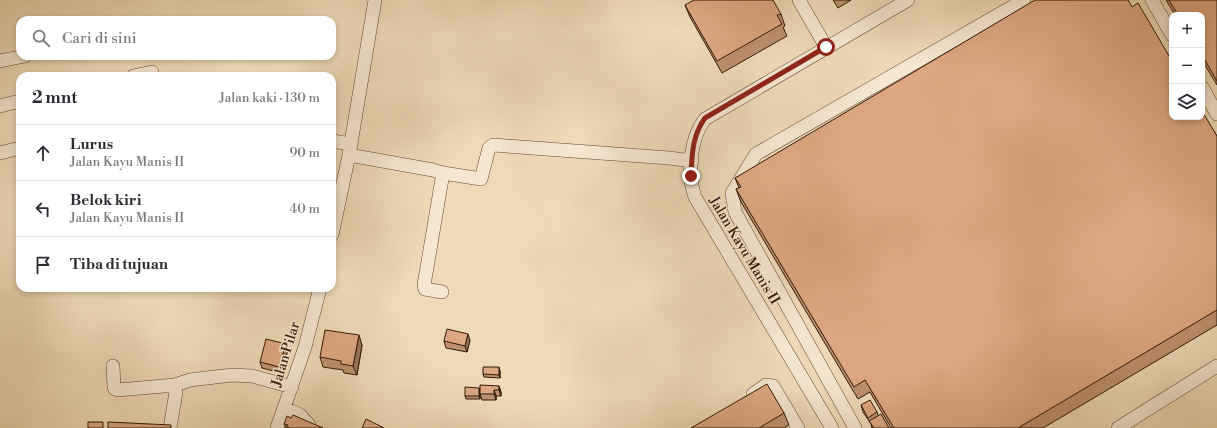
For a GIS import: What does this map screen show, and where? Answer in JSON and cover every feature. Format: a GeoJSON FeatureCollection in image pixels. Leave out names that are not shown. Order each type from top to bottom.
{"type":"FeatureCollection","features":[{"type":"Feature","properties":{"kind":"street"},"geometry":{"type":"LineString","coordinates":[[336,217],[350,150],[375,0]]}},
{"type":"Feature","properties":{"kind":"street"},"geometry":{"type":"LineString","coordinates":[[799,0],[826,47]]}},
{"type":"Feature","properties":{"kind":"street","name":"Jalan Kayu Manis II"},"geometry":{"type":"LineString","coordinates":[[832,428],[695,197],[692,187],[692,146],[699,126],[705,118],[908,0]]}},
{"type":"Feature","properties":{"kind":"street"},"geometry":{"type":"LineString","coordinates":[[855,428],[735,212],[732,192],[756,154],[1024,0]]}},
{"type":"Feature","properties":{"kind":"street"},"geometry":{"type":"LineString","coordinates":[[1152,0],[1169,30]]}},
{"type":"Feature","properties":{"kind":"street"},"geometry":{"type":"LineString","coordinates":[[0,61],[16,58]]}},
{"type":"Feature","properties":{"kind":"street"},"geometry":{"type":"LineString","coordinates":[[1205,92],[1217,114]]}},
{"type":"Feature","properties":{"kind":"street"},"geometry":{"type":"LineString","coordinates":[[0,106],[16,103]]}},
{"type":"Feature","properties":{"kind":"street"},"geometry":{"type":"LineString","coordinates":[[336,143],[350,150],[443,173],[481,179],[489,148],[494,145],[670,158],[692,161]]}},
{"type":"Feature","properties":{"kind":"street"},"geometry":{"type":"LineString","coordinates":[[0,152],[16,149]]}},
{"type":"Feature","properties":{"kind":"street"},"geometry":{"type":"LineString","coordinates":[[442,292],[425,289],[424,285],[443,173]]}},
{"type":"Feature","properties":{"kind":"street","name":"Jalan Pilar"},"geometry":{"type":"LineString","coordinates":[[277,428],[305,347],[319,292]]}},
{"type":"Feature","properties":{"kind":"street"},"geometry":{"type":"LineString","coordinates":[[114,366],[114,386],[116,390],[175,385],[190,380],[232,375],[252,376],[292,387]]}},
{"type":"Feature","properties":{"kind":"street"},"geometry":{"type":"LineString","coordinates":[[1118,428],[1217,366]]}},
{"type":"Feature","properties":{"kind":"street"},"geometry":{"type":"LineString","coordinates":[[170,428],[176,392],[175,385]]}},
{"type":"Feature","properties":{"kind":"street"},"geometry":{"type":"LineString","coordinates":[[745,399],[765,386],[773,386],[798,428]]}},
{"type":"Feature","properties":{"kind":"street"},"geometry":{"type":"LineString","coordinates":[[284,408],[300,415],[309,425]]}},
{"type":"Feature","properties":{"kind":"building"},"geometry":{"type":"Polygon","coordinates":[[[694,0],[773,0],[781,14],[777,15],[782,24],[717,61],[685,5],[694,0]]]}},
{"type":"Feature","properties":{"kind":"building"},"geometry":{"type":"Polygon","coordinates":[[[1035,0],[1128,0],[1132,7],[1138,3],[1169,56],[1169,120],[1205,120],[1205,116],[1217,136],[1217,310],[1018,428],[894,428],[865,380],[854,387],[736,189],[741,187],[735,178],[1035,0]]]}},
{"type":"Feature","properties":{"kind":"building"},"geometry":{"type":"Polygon","coordinates":[[[1169,0],[1217,0],[1217,81],[1205,60],[1205,12],[1176,12],[1169,0]]]}},
{"type":"Feature","properties":{"kind":"building"},"geometry":{"type":"Polygon","coordinates":[[[447,329],[468,334],[465,346],[444,341],[447,329]]]}},
{"type":"Feature","properties":{"kind":"building"},"geometry":{"type":"Polygon","coordinates":[[[325,330],[359,335],[353,366],[341,364],[341,361],[320,357],[325,330]]]}},
{"type":"Feature","properties":{"kind":"building"},"geometry":{"type":"Polygon","coordinates":[[[266,339],[286,344],[279,367],[260,362],[266,339]]]}},
{"type":"Feature","properties":{"kind":"building"},"geometry":{"type":"Polygon","coordinates":[[[483,367],[499,367],[499,375],[483,374],[483,367]]]}},
{"type":"Feature","properties":{"kind":"building"},"geometry":{"type":"Polygon","coordinates":[[[767,384],[784,413],[759,428],[691,428],[767,384]]]}},
{"type":"Feature","properties":{"kind":"building"},"geometry":{"type":"Polygon","coordinates":[[[480,385],[499,386],[499,390],[494,390],[494,394],[480,394],[480,385]]]}},
{"type":"Feature","properties":{"kind":"building"},"geometry":{"type":"Polygon","coordinates":[[[465,387],[479,388],[479,396],[465,396],[465,387]]]}},
{"type":"Feature","properties":{"kind":"building"},"geometry":{"type":"Polygon","coordinates":[[[870,400],[877,412],[868,418],[861,405],[870,400]]]}},
{"type":"Feature","properties":{"kind":"building"},"geometry":{"type":"Polygon","coordinates":[[[881,414],[889,428],[874,428],[869,421],[881,414]]]}},
{"type":"Feature","properties":{"kind":"building"},"geometry":{"type":"Polygon","coordinates":[[[293,415],[323,428],[287,427],[288,425],[284,424],[287,416],[291,418],[293,415]]]}},
{"type":"Feature","properties":{"kind":"building"},"geometry":{"type":"Polygon","coordinates":[[[366,419],[384,428],[362,428],[366,419]]]}},
{"type":"Feature","properties":{"kind":"building"},"geometry":{"type":"Polygon","coordinates":[[[88,422],[103,422],[103,428],[88,428],[88,422]]]}},
{"type":"Feature","properties":{"kind":"building"},"geometry":{"type":"Polygon","coordinates":[[[108,422],[171,425],[171,428],[108,428],[108,422]]]}},
{"type":"Feature","properties":{"kind":"route"},"geometry":{"type":"LineString","coordinates":[[691,176],[692,146],[699,126],[705,118],[826,47]]}}]}
